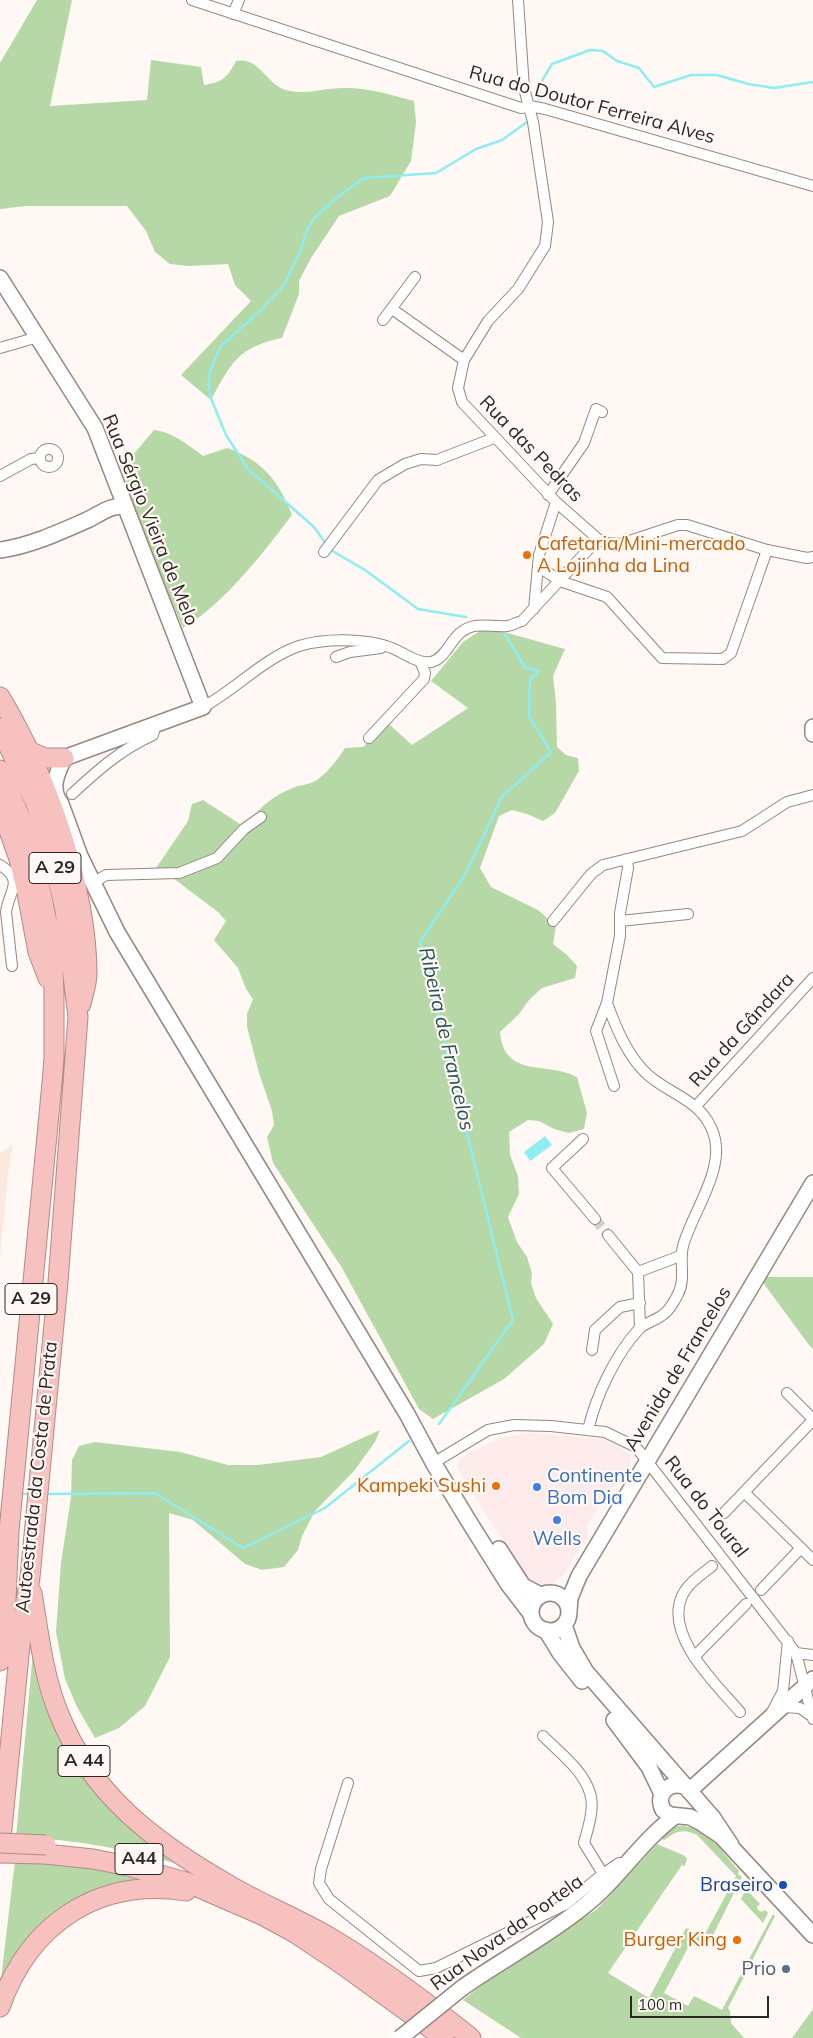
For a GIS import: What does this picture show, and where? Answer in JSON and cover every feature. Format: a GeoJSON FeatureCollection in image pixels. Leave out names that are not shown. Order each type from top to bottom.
{"type":"FeatureCollection","features":[{"type":"Feature","properties":{"kind":"highway","name":"A 29"},"geometry":{"type":"LineString","coordinates":[[0,697],[29,751],[44,785],[66,848],[81,915],[87,975],[78,1017]]}},
{"type":"Feature","properties":{"kind":"highway","name":"Autoestrada da Costa de Prata"},"geometry":{"type":"LineString","coordinates":[[0,728],[36,804],[49,843],[65,910],[78,1017],[58,1282],[30,1577],[22,1625],[0,1851]]}},
{"type":"Feature","properties":{"kind":"highway"},"geometry":{"type":"LineString","coordinates":[[29,751],[45,758],[64,758]]}},
{"type":"Feature","properties":{"kind":"highway","name":"Autoestrada da Costa de Prata"},"geometry":{"type":"LineString","coordinates":[[0,770],[23,824],[33,856],[52,945],[54,993],[53,1075],[16,1446],[0,1661]]}},
{"type":"Feature","properties":{"kind":"highway","name":"A 29"},"geometry":{"type":"LineString","coordinates":[[0,805],[19,859],[38,952],[54,993]]}},
{"type":"Feature","properties":{"kind":"highway"},"geometry":{"type":"LineString","coordinates":[[0,842],[19,859]]}},
{"type":"Feature","properties":{"kind":"highway"},"geometry":{"type":"LineString","coordinates":[[0,1555],[9,1531]]}},
{"type":"Feature","properties":{"kind":"highway","name":"A 44"},"geometry":{"type":"LineString","coordinates":[[30,1577],[43,1664],[51,1692],[59,1715],[86,1764],[104,1790],[140,1826],[178,1854],[229,1885],[284,1912],[350,1949],[446,2029]]}},
{"type":"Feature","properties":{"kind":"highway","name":"A44"},"geometry":{"type":"LineString","coordinates":[[0,1843],[46,1849],[93,1850],[129,1857],[229,1885]]}},
{"type":"Feature","properties":{"kind":"highway","name":"A 44"},"geometry":{"type":"LineString","coordinates":[[0,1851],[46,1849],[128,1866],[186,1882],[262,1915],[295,1933],[446,2029],[471,2038]]}},
{"type":"Feature","properties":{"kind":"highway","name":"A 44"},"geometry":{"type":"LineString","coordinates":[[0,2007],[13,1975],[28,1951],[49,1928],[75,1910],[103,1896],[136,1889],[172,1888],[210,1894]]}},
{"type":"Feature","properties":{"kind":"highway"},"geometry":{"type":"LineString","coordinates":[[446,2029],[476,2038]]}},
{"type":"Feature","properties":{"kind":"main road","name":"Rua Sérgio Vieira de Melo"},"geometry":{"type":"LineString","coordinates":[[0,278],[95,428],[203,707]]}},
{"type":"Feature","properties":{"kind":"main road"},"geometry":{"type":"LineString","coordinates":[[106,514],[117,487]]}},
{"type":"Feature","properties":{"kind":"main road"},"geometry":{"type":"LineString","coordinates":[[0,550],[38,540],[106,514],[116,506],[125,506]]}},
{"type":"Feature","properties":{"kind":"main road"},"geometry":{"type":"LineString","coordinates":[[106,514],[132,524]]}},
{"type":"Feature","properties":{"kind":"main road"},"geometry":{"type":"LineString","coordinates":[[66,799],[56,797],[54,789],[57,774],[64,758],[203,707]]}},
{"type":"Feature","properties":{"kind":"main road"},"geometry":{"type":"LineString","coordinates":[[813,727],[813,734]]}},
{"type":"Feature","properties":{"kind":"main road"},"geometry":{"type":"LineString","coordinates":[[83,752],[66,773],[66,799],[80,856],[117,932],[417,1431],[434,1464],[508,1584],[531,1614],[536,1625],[546,1630],[556,1630],[566,1618]]}},
{"type":"Feature","properties":{"kind":"main road","name":"Avenida de Francelos"},"geometry":{"type":"LineString","coordinates":[[566,1618],[570,1598],[579,1576],[647,1460],[811,1192]]}},
{"type":"Feature","properties":{"kind":"main road"},"geometry":{"type":"LineString","coordinates":[[417,1431],[440,1459],[523,1586],[565,1600],[566,1618],[572,1648],[578,1661],[712,1818],[731,1845],[813,1935]]}},
{"type":"Feature","properties":{"kind":"main road","name":"Avenida de Francelos"},"geometry":{"type":"LineString","coordinates":[[547,1594],[579,1576]]}},
{"type":"Feature","properties":{"kind":"main road"},"geometry":{"type":"LineString","coordinates":[[531,1614],[533,1603],[547,1594]]}},
{"type":"Feature","properties":{"kind":"main road"},"geometry":{"type":"LineString","coordinates":[[546,1630],[566,1662],[627,1736],[649,1767],[666,1813],[700,1822],[731,1845]]}},
{"type":"Feature","properties":{"kind":"main road"},"geometry":{"type":"LineString","coordinates":[[688,1791],[809,1682]]}},
{"type":"Feature","properties":{"kind":"main road"},"geometry":{"type":"LineString","coordinates":[[662,1800],[669,1786],[679,1785],[688,1791],[692,1800],[689,1810],[678,1816]]}},
{"type":"Feature","properties":{"kind":"main road","name":"Rua Nova da Portela"},"geometry":{"type":"LineString","coordinates":[[653,1834],[662,1800]]}},
{"type":"Feature","properties":{"kind":"main road","name":"Rua Nova da Portela"},"geometry":{"type":"LineString","coordinates":[[400,2038],[462,1988],[497,1963],[537,1940],[584,1907],[653,1834],[678,1816]]}},
{"type":"Feature","properties":{"kind":"street","name":"Rua do Doutor Ferreira Alves"},"geometry":{"type":"LineString","coordinates":[[192,0],[521,108],[530,106],[708,154],[813,186]]}},
{"type":"Feature","properties":{"kind":"street"},"geometry":{"type":"LineString","coordinates":[[233,14],[239,0]]}},
{"type":"Feature","properties":{"kind":"street","name":"Rua das Pedras"},"geometry":{"type":"LineString","coordinates":[[518,0],[524,88],[530,106],[548,222],[545,246],[518,289],[488,321],[464,360],[458,388],[462,402],[494,438],[552,498],[598,539]]}},
{"type":"Feature","properties":{"kind":"street"},"geometry":{"type":"LineString","coordinates":[[384,320],[415,277]]}},
{"type":"Feature","properties":{"kind":"street"},"geometry":{"type":"LineString","coordinates":[[392,309],[464,360]]}},
{"type":"Feature","properties":{"kind":"street"},"geometry":{"type":"LineString","coordinates":[[0,348],[38,337]]}},
{"type":"Feature","properties":{"kind":"street"},"geometry":{"type":"LineString","coordinates":[[534,609],[539,555],[552,498],[584,443],[596,409],[602,412]]}},
{"type":"Feature","properties":{"kind":"street"},"geometry":{"type":"LineString","coordinates":[[327,549],[378,480],[405,464],[421,459],[437,460],[494,438]]}},
{"type":"Feature","properties":{"kind":"street"},"geometry":{"type":"LineString","coordinates":[[0,476],[31,458],[40,458]]}},
{"type":"Feature","properties":{"kind":"street"},"geometry":{"type":"LineString","coordinates":[[203,707],[220,698],[259,667],[298,647],[329,640],[360,641],[390,647],[420,661],[433,662],[440,657],[460,632],[474,626],[508,626],[522,621],[598,539],[607,543],[620,544],[678,525],[687,525],[768,550],[807,558],[813,557]]}},
{"type":"Feature","properties":{"kind":"street"},"geometry":{"type":"LineString","coordinates":[[538,566],[560,581],[607,597],[662,658],[723,659],[732,653],[768,550]]}},
{"type":"Feature","properties":{"kind":"street"},"geometry":{"type":"LineString","coordinates":[[336,657],[350,652],[390,647]]}},
{"type":"Feature","properties":{"kind":"street"},"geometry":{"type":"LineString","coordinates":[[368,738],[424,679],[426,673],[420,661]]}},
{"type":"Feature","properties":{"kind":"street"},"geometry":{"type":"LineString","coordinates":[[66,799],[112,758],[153,735],[156,724]]}},
{"type":"Feature","properties":{"kind":"street"},"geometry":{"type":"LineString","coordinates":[[552,920],[591,874],[603,865],[742,831],[787,802],[813,795]]}},
{"type":"Feature","properties":{"kind":"street"},"geometry":{"type":"LineString","coordinates":[[93,883],[106,875],[179,873],[217,858],[244,829],[261,816]]}},
{"type":"Feature","properties":{"kind":"street"},"geometry":{"type":"LineString","coordinates":[[614,1086],[596,1030],[607,1003],[620,936],[627,859]]}},
{"type":"Feature","properties":{"kind":"street"},"geometry":{"type":"LineString","coordinates":[[0,865],[12,874],[14,879],[12,895],[6,912],[12,966]]}},
{"type":"Feature","properties":{"kind":"street"},"geometry":{"type":"LineString","coordinates":[[620,921],[688,914]]}},
{"type":"Feature","properties":{"kind":"street","name":"Rua da Gândara"},"geometry":{"type":"LineString","coordinates":[[696,1106],[813,978]]}},
{"type":"Feature","properties":{"kind":"street"},"geometry":{"type":"LineString","coordinates":[[588,1430],[597,1398],[619,1357],[640,1328],[666,1313],[679,1292],[683,1276],[680,1256],[712,1177],[716,1155],[715,1136],[708,1120],[696,1106],[649,1075],[634,1059],[612,1018],[607,1003]]}},
{"type":"Feature","properties":{"kind":"street"},"geometry":{"type":"LineString","coordinates":[[584,1139],[552,1168],[595,1219]]}},
{"type":"Feature","properties":{"kind":"street"},"geometry":{"type":"LineString","coordinates":[[608,1235],[638,1272],[640,1328]]}},
{"type":"Feature","properties":{"kind":"street"},"geometry":{"type":"LineString","coordinates":[[638,1272],[680,1256]]}},
{"type":"Feature","properties":{"kind":"street"},"geometry":{"type":"LineString","coordinates":[[592,1350],[595,1330],[620,1307],[640,1303]]}},
{"type":"Feature","properties":{"kind":"street"},"geometry":{"type":"LineString","coordinates":[[724,1513],[813,1420],[787,1393]]}},
{"type":"Feature","properties":{"kind":"street","name":"Rua do Toural"},"geometry":{"type":"LineString","coordinates":[[440,1459],[488,1430],[503,1426],[551,1426],[588,1430],[612,1434],[636,1447],[796,1653],[809,1682],[813,1718]]}},
{"type":"Feature","properties":{"kind":"street"},"geometry":{"type":"LineString","coordinates":[[744,1492],[813,1560]]}},
{"type":"Feature","properties":{"kind":"street"},"geometry":{"type":"LineString","coordinates":[[760,1590],[801,1548]]}},
{"type":"Feature","properties":{"kind":"street"},"geometry":{"type":"LineString","coordinates":[[712,1566],[688,1586],[682,1596],[678,1613],[680,1626],[694,1657],[740,1712]]}},
{"type":"Feature","properties":{"kind":"street"},"geometry":{"type":"LineString","coordinates":[[694,1657],[746,1604]]}},
{"type":"Feature","properties":{"kind":"street"},"geometry":{"type":"LineString","coordinates":[[788,1641],[783,1691],[775,1712],[800,1708],[813,1718]]}},
{"type":"Feature","properties":{"kind":"street"},"geometry":{"type":"LineString","coordinates":[[796,1653],[813,1655]]}},
{"type":"Feature","properties":{"kind":"street"},"geometry":{"type":"LineString","coordinates":[[543,1736],[581,1774],[591,1794],[591,1816],[584,1843],[603,1874]]}},
{"type":"Feature","properties":{"kind":"street"},"geometry":{"type":"LineString","coordinates":[[348,1782],[321,1870],[319,1883],[329,1899],[419,1971],[436,1968],[566,1904],[603,1874],[619,1864],[626,1864]]}},
{"type":"Feature","properties":{"kind":"shaded area"},"geometry":{"type":"Polygon","coordinates":[[[13,1145],[8,1174],[0,1258],[0,1153],[13,1145]]]}},
{"type":"Feature","properties":{"kind":"shaded area"},"geometry":{"type":"Polygon","coordinates":[[[530,1433],[603,1439],[626,1451],[630,1456],[630,1465],[620,1482],[610,1489],[588,1524],[587,1537],[563,1575],[552,1584],[541,1585],[532,1582],[524,1575],[457,1467],[460,1459],[500,1438],[530,1433]]]}},
{"type":"Feature","properties":{"kind":"green space"},"geometry":{"type":"Polygon","coordinates":[[[37,0],[72,0],[50,106],[147,100],[151,60],[201,67],[204,85],[220,81],[230,72],[236,61],[244,61],[257,66],[279,87],[294,92],[355,88],[414,101],[416,122],[411,161],[390,196],[339,216],[311,258],[299,281],[299,294],[282,338],[255,346],[238,358],[224,376],[211,400],[181,375],[251,301],[235,285],[228,264],[189,266],[170,264],[155,252],[146,231],[127,206],[26,206],[0,209],[0,63],[37,0]]]}},
{"type":"Feature","properties":{"kind":"green space"},"geometry":{"type":"Polygon","coordinates":[[[154,430],[174,436],[203,456],[227,448],[250,459],[268,473],[275,482],[292,515],[256,561],[228,592],[198,618],[183,628],[145,539],[120,463],[132,456],[154,430]]]}},
{"type":"Feature","properties":{"kind":"green space"},"geometry":{"type":"Polygon","coordinates":[[[486,627],[565,649],[553,676],[557,747],[566,755],[578,758],[579,771],[555,813],[543,821],[512,810],[499,816],[480,868],[491,887],[538,910],[556,926],[553,944],[577,966],[575,978],[542,988],[529,1000],[519,1014],[500,1032],[503,1047],[510,1057],[518,1063],[565,1072],[577,1077],[587,1113],[584,1129],[569,1133],[554,1129],[539,1121],[528,1120],[509,1132],[510,1155],[518,1176],[519,1194],[508,1217],[517,1242],[527,1257],[532,1273],[531,1283],[536,1298],[553,1324],[544,1344],[504,1379],[433,1419],[419,1409],[342,1268],[273,1163],[267,1137],[274,1125],[272,1111],[259,1073],[247,1027],[247,1014],[253,999],[246,989],[238,968],[214,940],[226,921],[218,912],[173,878],[159,876],[156,868],[188,821],[192,804],[203,800],[246,828],[255,814],[273,798],[295,787],[317,780],[345,748],[363,747],[389,724],[412,745],[468,708],[431,681],[463,642],[486,627]]]}},
{"type":"Feature","properties":{"kind":"green space"},"geometry":{"type":"Polygon","coordinates":[[[759,1277],[813,1277],[813,1349],[809,1345],[759,1277]]]}},
{"type":"Feature","properties":{"kind":"green space"},"geometry":{"type":"Polygon","coordinates":[[[380,1430],[375,1442],[354,1471],[315,1511],[302,1536],[298,1550],[284,1567],[262,1570],[245,1564],[193,1520],[169,1513],[170,1657],[145,1706],[119,1728],[95,1738],[77,1707],[65,1679],[56,1632],[61,1563],[71,1497],[72,1460],[79,1446],[95,1442],[180,1452],[228,1465],[258,1465],[321,1457],[380,1430]]]}},
{"type":"Feature","properties":{"kind":"green space"},"geometry":{"type":"Polygon","coordinates":[[[34,1641],[61,1729],[190,1868],[104,1846],[16,1837],[34,1641]]]}},
{"type":"Feature","properties":{"kind":"green space"},"geometry":{"type":"Polygon","coordinates":[[[678,1826],[697,1830],[713,1841],[742,1877],[708,1945],[704,1946],[692,1940],[664,1993],[688,2006],[694,1996],[722,2010],[773,1914],[775,1916],[728,2008],[731,2023],[744,2038],[521,2038],[463,2000],[505,1967],[596,1910],[657,1844],[687,1858],[685,1866],[682,1865],[608,1973],[649,1998],[686,1928],[704,1936],[736,1876],[697,1835],[684,1831],[672,1834],[664,1840],[660,1837],[669,1829],[678,1826]]]}},
{"type":"Feature","properties":{"kind":"green space"},"geometry":{"type":"Polygon","coordinates":[[[15,1861],[94,1866],[168,1883],[92,1896],[0,1987],[15,1861]]]}},
{"type":"Feature","properties":{"kind":"green space"},"geometry":{"type":"Polygon","coordinates":[[[746,1889],[760,1904],[757,1907],[758,1910],[762,1912],[765,1910],[768,1913],[763,1923],[741,1899],[746,1889]]]}},
{"type":"Feature","properties":{"kind":"green space"},"geometry":{"type":"Polygon","coordinates":[[[813,2009],[813,2038],[792,2038],[813,2009]]]}},
{"type":"Feature","properties":{"kind":"water"},"geometry":{"type":"Polygon","coordinates":[[[545,1136],[552,1145],[530,1161],[524,1152],[545,1136]]]}},
{"type":"Feature","properties":{"kind":"waterway","name":"Ribeira de Francelos"},"geometry":{"type":"LineString","coordinates":[[539,99],[539,86],[552,64],[590,50],[603,51],[617,61],[639,68],[654,87],[691,75],[717,75],[748,84],[774,88],[813,82]]}},
{"type":"Feature","properties":{"kind":"waterway","name":"Ribeira de Francelos"},"geometry":{"type":"LineString","coordinates":[[325,546],[324,541],[314,527],[248,469],[226,435],[209,389],[209,374],[220,347],[261,310],[284,285],[300,252],[307,230],[316,216],[340,195],[364,178],[436,173],[476,149],[502,140],[527,122]]}},
{"type":"Feature","properties":{"kind":"waterway","name":"Ribeira de Francelos"},"geometry":{"type":"LineString","coordinates":[[329,549],[365,570],[418,609],[466,617]]}},
{"type":"Feature","properties":{"kind":"waterway","name":"Ribeira de Francelos"},"geometry":{"type":"LineString","coordinates":[[439,1424],[513,1320],[420,942],[465,875],[502,797],[551,752],[529,716],[530,679],[539,671],[525,667],[504,633]]}},
{"type":"Feature","properties":{"kind":"waterway","name":"Ribeira de Francelos"},"geometry":{"type":"LineString","coordinates":[[44,1494],[155,1493],[243,1548],[325,1508],[409,1441]]}},
{"type":"Feature","properties":{"kind":"waterway","name":"Ribeira de Francelos"},"geometry":{"type":"LineString","coordinates":[[19,1494],[31,1494]]}},
{"type":"Feature","properties":{"kind":"tunnel"},"geometry":{"type":"LineString","coordinates":[[595,1219],[608,1235]]}},
{"type":"Feature","properties":{"kind":"place","name":"Cafetaria/Mini-mercado A Lojinha da Lina"},"geometry":{"type":"Point","coordinates":[527,555]}},
{"type":"Feature","properties":{"kind":"place","name":"Kampeki Sushi"},"geometry":{"type":"Point","coordinates":[496,1486]}},
{"type":"Feature","properties":{"kind":"place","name":"Continente Bom Dia"},"geometry":{"type":"Point","coordinates":[537,1487]}},
{"type":"Feature","properties":{"kind":"place","name":"Wells"},"geometry":{"type":"Point","coordinates":[557,1520]}},
{"type":"Feature","properties":{"kind":"place","name":"Braseiro"},"geometry":{"type":"Point","coordinates":[783,1885]}},
{"type":"Feature","properties":{"kind":"place","name":"Burger King"},"geometry":{"type":"Point","coordinates":[737,1940]}},
{"type":"Feature","properties":{"kind":"place","name":"Prio"},"geometry":{"type":"Point","coordinates":[786,1969]}}]}
